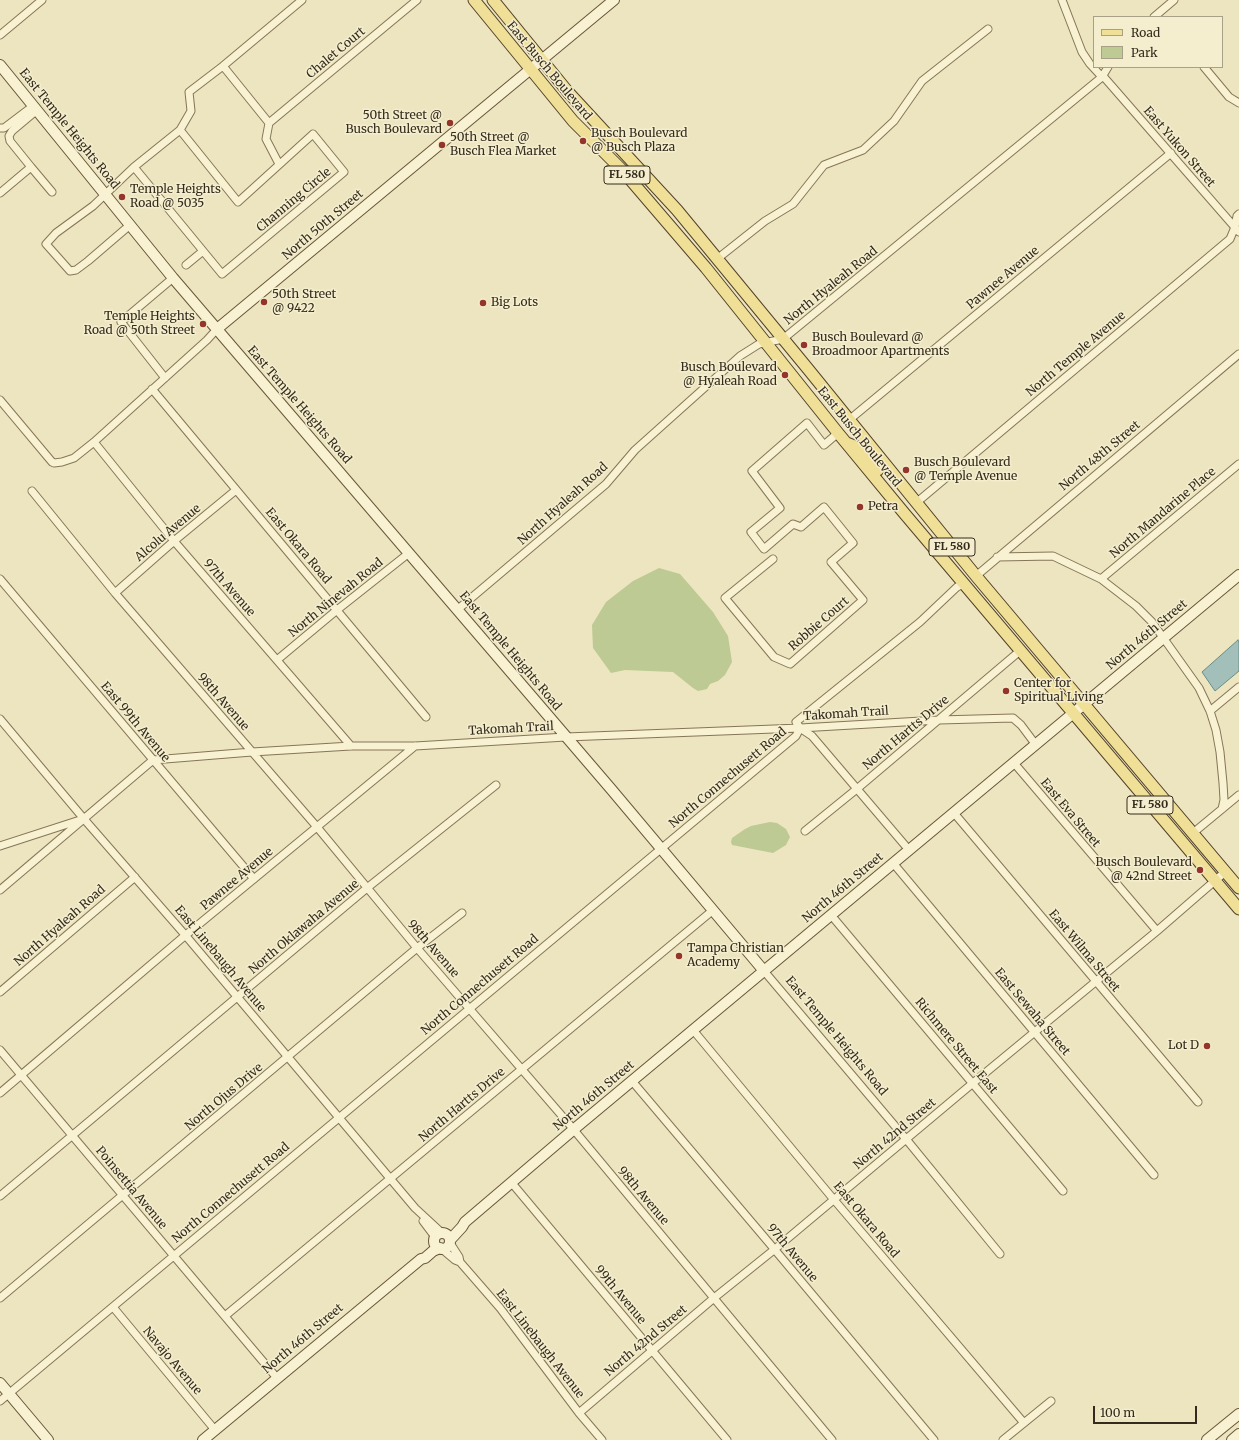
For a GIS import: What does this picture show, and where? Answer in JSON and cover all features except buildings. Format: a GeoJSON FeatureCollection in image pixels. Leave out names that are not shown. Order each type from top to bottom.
{"type":"FeatureCollection","features":[{"type":"Feature","properties":{"kind":"main road","name":"East Busch Boulevard"},"geometry":{"type":"LineString","coordinates":[[474,0],[573,121],[622,170],[706,268],[846,443],[963,584],[1021,650],[1239,909]]}},
{"type":"Feature","properties":{"kind":"main road","name":"East Busch Boulevard"},"geometry":{"type":"LineString","coordinates":[[492,0],[568,92],[677,210],[966,564],[1239,888]]}},
{"type":"Feature","properties":{"kind":"main road"},"geometry":{"type":"LineString","coordinates":[[622,170],[639,181],[664,205],[677,210]]}},
{"type":"Feature","properties":{"kind":"main road"},"geometry":{"type":"LineString","coordinates":[[846,443],[862,449],[899,496],[916,503]]}},
{"type":"Feature","properties":{"kind":"main road"},"geometry":{"type":"LineString","coordinates":[[904,513],[918,517],[925,522],[955,559],[966,564]]}},
{"type":"Feature","properties":{"kind":"main road"},"geometry":{"type":"LineString","coordinates":[[963,584],[975,586],[982,591],[1011,625],[1020,628]]}},
{"type":"Feature","properties":{"kind":"street"},"geometry":{"type":"LineString","coordinates":[[0,35],[42,0]]}},
{"type":"Feature","properties":{"kind":"street"},"geometry":{"type":"LineString","coordinates":[[130,225],[76,270],[70,271],[46,244],[56,233],[93,206],[134,167],[180,130],[191,111],[189,92],[223,66],[302,0]]}},
{"type":"Feature","properties":{"kind":"street","name":"Chalet Court"},"geometry":{"type":"LineString","coordinates":[[269,123],[417,0]]}},
{"type":"Feature","properties":{"kind":"street","name":"North 50th Street"},"geometry":{"type":"LineString","coordinates":[[0,400],[54,463],[74,458],[165,378],[217,329],[614,0]]}},
{"type":"Feature","properties":{"kind":"street","name":"East Yukon Street"},"geometry":{"type":"LineString","coordinates":[[1062,0],[1082,52],[1093,67]]}},
{"type":"Feature","properties":{"kind":"street"},"geometry":{"type":"LineString","coordinates":[[1159,16],[1174,0]]}},
{"type":"Feature","properties":{"kind":"street"},"geometry":{"type":"LineString","coordinates":[[717,259],[765,221],[794,204],[824,165],[863,150],[894,121],[922,81],[988,29]]}},
{"type":"Feature","properties":{"kind":"street","name":"East Temple Heights Road"},"geometry":{"type":"LineString","coordinates":[[0,65],[173,278],[661,849],[906,1139],[1000,1254]]}},
{"type":"Feature","properties":{"kind":"street"},"geometry":{"type":"LineString","coordinates":[[223,66],[269,123],[266,139],[279,164]]}},
{"type":"Feature","properties":{"kind":"street","name":"East Yukon Street"},"geometry":{"type":"LineString","coordinates":[[1094,68],[1237,229]]}},
{"type":"Feature","properties":{"kind":"street","name":"North Hyaleah Road"},"geometry":{"type":"LineString","coordinates":[[457,610],[606,484],[635,450],[740,356],[754,347],[766,342],[783,339],[1103,77],[1108,68]]}},
{"type":"Feature","properties":{"kind":"street"},"geometry":{"type":"LineString","coordinates":[[1205,68],[1229,97],[1239,103]]}},
{"type":"Feature","properties":{"kind":"street"},"geometry":{"type":"LineString","coordinates":[[0,128],[4,128],[35,108]]}},
{"type":"Feature","properties":{"kind":"street"},"geometry":{"type":"LineString","coordinates":[[35,108],[12,131],[9,136],[10,141],[52,192]]}},
{"type":"Feature","properties":{"kind":"street","name":"Channing Circle"},"geometry":{"type":"LineString","coordinates":[[180,130],[238,202],[313,134],[344,172],[222,274],[203,251]]}},
{"type":"Feature","properties":{"kind":"street","name":"Pawnee Avenue"},"geometry":{"type":"LineString","coordinates":[[849,420],[1171,153]]}},
{"type":"Feature","properties":{"kind":"street"},"geometry":{"type":"LineString","coordinates":[[0,194],[31,167]]}},
{"type":"Feature","properties":{"kind":"street"},"geometry":{"type":"LineString","coordinates":[[134,167],[203,251],[186,265]]}},
{"type":"Feature","properties":{"kind":"street","name":"North Temple Avenue"},"geometry":{"type":"LineString","coordinates":[[916,503],[1230,239],[1237,229],[1237,216],[1239,214]]}},
{"type":"Feature","properties":{"kind":"street"},"geometry":{"type":"LineString","coordinates":[[165,378],[121,322],[173,278]]}},
{"type":"Feature","properties":{"kind":"street","name":"North 48th Street"},"geometry":{"type":"LineString","coordinates":[[976,576],[1239,354]]}},
{"type":"Feature","properties":{"kind":"street","name":"East Okara Road"},"geometry":{"type":"LineString","coordinates":[[152,389],[426,717]]}},
{"type":"Feature","properties":{"kind":"street","name":"Robbie Court"},"geometry":{"type":"LineString","coordinates":[[773,559],[725,598],[774,657],[790,664],[863,600],[830,562],[853,543],[824,508],[801,526],[793,524],[764,549],[751,532],[780,508],[752,471],[807,423],[824,445],[838,433]]}},
{"type":"Feature","properties":{"kind":"street","name":"97th Avenue"},"geometry":{"type":"LineString","coordinates":[[94,442],[174,541],[350,746]]}},
{"type":"Feature","properties":{"kind":"street","name":"North Mandarine Place"},"geometry":{"type":"LineString","coordinates":[[1101,579],[1239,464]]}},
{"type":"Feature","properties":{"kind":"street","name":"Alcolu Avenue"},"geometry":{"type":"LineString","coordinates":[[115,593],[174,541],[236,490]]}},
{"type":"Feature","properties":{"kind":"street","name":"98th Avenue"},"geometry":{"type":"LineString","coordinates":[[32,491],[115,593],[317,827],[417,948],[573,1130],[832,1440]]}},
{"type":"Feature","properties":{"kind":"street","name":"North Ninevah Road"},"geometry":{"type":"LineString","coordinates":[[277,660],[409,553]]}},
{"type":"Feature","properties":{"kind":"street"},"geometry":{"type":"LineString","coordinates":[[997,557],[1053,556],[1101,579],[1136,606],[1152,622],[1199,688],[1210,712],[1220,752],[1223,783],[1222,809]]}},
{"type":"Feature","properties":{"kind":"street","name":"North 46th Street"},"geometry":{"type":"LineString","coordinates":[[203,1440],[420,1259],[425,1258],[452,1229],[465,1222],[573,1130],[1239,575]]}},
{"type":"Feature","properties":{"kind":"street","name":"East 99th Avenue"},"geometry":{"type":"LineString","coordinates":[[0,579],[254,879]]}},
{"type":"Feature","properties":{"kind":"street","name":"North Connechusett Road"},"geometry":{"type":"LineString","coordinates":[[0,1401],[796,736],[800,728],[796,722],[920,622],[957,587],[963,584]]}},
{"type":"Feature","properties":{"kind":"street","name":"North Hartts Drive"},"geometry":{"type":"LineString","coordinates":[[805,831],[1021,650]]}},
{"type":"Feature","properties":{"kind":"street"},"geometry":{"type":"LineString","coordinates":[[1210,712],[1239,687]]}},
{"type":"Feature","properties":{"kind":"street","name":"Takomah Trail"},"geometry":{"type":"LineString","coordinates":[[153,760],[350,746],[415,746],[566,737],[1013,718],[1021,725],[1036,745]]}},
{"type":"Feature","properties":{"kind":"street","name":"East Linebaugh Avenue"},"geometry":{"type":"LineString","coordinates":[[0,719],[84,819],[238,997],[390,1179],[421,1215],[426,1217],[442,1240],[451,1247],[459,1257],[460,1262],[500,1308],[602,1440]]}},
{"type":"Feature","properties":{"kind":"street"},"geometry":{"type":"LineString","coordinates":[[800,728],[812,736],[858,788],[909,850]]}},
{"type":"Feature","properties":{"kind":"street","name":"Pawnee Avenue"},"geometry":{"type":"LineString","coordinates":[[0,1093],[254,879],[415,746]]}},
{"type":"Feature","properties":{"kind":"street"},"geometry":{"type":"LineString","coordinates":[[0,890],[153,760]]}},
{"type":"Feature","properties":{"kind":"street","name":"East Eva Street"},"geometry":{"type":"LineString","coordinates":[[1014,764],[1157,931]]}},
{"type":"Feature","properties":{"kind":"street","name":"North Oklawaha Avenue"},"geometry":{"type":"LineString","coordinates":[[0,1196],[367,888],[496,785]]}},
{"type":"Feature","properties":{"kind":"street"},"geometry":{"type":"LineString","coordinates":[[1193,833],[1239,795]]}},
{"type":"Feature","properties":{"kind":"street","name":"East Wilma Street"},"geometry":{"type":"LineString","coordinates":[[954,813],[1095,982],[1198,1102]]}},
{"type":"Feature","properties":{"kind":"street"},"geometry":{"type":"LineString","coordinates":[[0,846],[84,819]]}},
{"type":"Feature","properties":{"kind":"street","name":"East Sewaha Street"},"geometry":{"type":"LineString","coordinates":[[893,863],[1154,1175]]}},
{"type":"Feature","properties":{"kind":"street","name":"North 42nd Street"},"geometry":{"type":"LineString","coordinates":[[579,1412],[714,1298],[1157,931],[1225,872]]}},
{"type":"Feature","properties":{"kind":"street","name":"North Hyaleah Road"},"geometry":{"type":"LineString","coordinates":[[0,992],[135,877]]}},
{"type":"Feature","properties":{"kind":"street","name":"North Hartts Drive"},"geometry":{"type":"LineString","coordinates":[[225,1316],[712,911]]}},
{"type":"Feature","properties":{"kind":"street","name":"North Ojus Drive"},"geometry":{"type":"LineString","coordinates":[[0,1298],[417,948],[462,913]]}},
{"type":"Feature","properties":{"kind":"street","name":"Richmere Street East"},"geometry":{"type":"LineString","coordinates":[[831,915],[1063,1191]]}},
{"type":"Feature","properties":{"kind":"street","name":"East Okara Road"},"geometry":{"type":"LineString","coordinates":[[694,1030],[834,1199],[1024,1423]]}},
{"type":"Feature","properties":{"kind":"street","name":"Poinsettia Avenue"},"geometry":{"type":"LineString","coordinates":[[0,1050],[277,1378]]}},
{"type":"Feature","properties":{"kind":"street","name":"97th Avenue"},"geometry":{"type":"LineString","coordinates":[[632,1081],[775,1249],[934,1440]]}},
{"type":"Feature","properties":{"kind":"street","name":"99th Avenue"},"geometry":{"type":"LineString","coordinates":[[511,1182],[727,1440]]}},
{"type":"Feature","properties":{"kind":"street","name":"Navajo Avenue"},"geometry":{"type":"LineString","coordinates":[[113,1307],[215,1430]]}},
{"type":"Feature","properties":{"kind":"street"},"geometry":{"type":"LineString","coordinates":[[0,1383],[48,1440]]}},
{"type":"Feature","properties":{"kind":"street"},"geometry":{"type":"LineString","coordinates":[[1003,1440],[1051,1401]]}},
{"type":"Feature","properties":{"kind":"street"},"geometry":{"type":"LineString","coordinates":[[1207,1440],[1239,1414]]}},
{"type":"Feature","properties":{"kind":"street"},"geometry":{"type":"LineString","coordinates":[[1232,1440],[1239,1434]]}},
{"type":"Feature","properties":{"kind":"green space"},"geometry":{"type":"Polygon","coordinates":[[[659,568],[680,574],[713,612],[728,636],[732,662],[725,675],[718,681],[710,684],[707,689],[698,691],[673,672],[625,670],[611,673],[593,648],[592,625],[606,602],[633,581],[659,568]]]}},
{"type":"Feature","properties":{"kind":"green space"},"geometry":{"type":"Polygon","coordinates":[[[770,822],[777,823],[786,829],[790,837],[786,845],[773,853],[732,845],[732,838],[745,829],[751,826],[770,822]]]}},
{"type":"Feature","properties":{"kind":"water"},"geometry":{"type":"Polygon","coordinates":[[[1238,640],[1239,671],[1215,691],[1202,672],[1238,640]]]}},
{"type":"Feature","properties":{"kind":"place","name":"50th Street @ Busch Boulevard"},"geometry":{"type":"Point","coordinates":[450,123]}},
{"type":"Feature","properties":{"kind":"place","name":"Busch Boulevard @ Busch Plaza"},"geometry":{"type":"Point","coordinates":[583,141]}},
{"type":"Feature","properties":{"kind":"place","name":"50th Street @ Busch Flea Market"},"geometry":{"type":"Point","coordinates":[442,145]}},
{"type":"Feature","properties":{"kind":"place","name":"Temple Heights Road @ 5035"},"geometry":{"type":"Point","coordinates":[122,197]}},
{"type":"Feature","properties":{"kind":"place","name":"50th Street @ 9422"},"geometry":{"type":"Point","coordinates":[264,302]}},
{"type":"Feature","properties":{"kind":"place","name":"Big Lots"},"geometry":{"type":"Point","coordinates":[483,303]}},
{"type":"Feature","properties":{"kind":"place","name":"Temple Heights Road @ 50th Street"},"geometry":{"type":"Point","coordinates":[203,324]}},
{"type":"Feature","properties":{"kind":"place","name":"Busch Boulevard @ Broadmoor Apartments"},"geometry":{"type":"Point","coordinates":[804,345]}},
{"type":"Feature","properties":{"kind":"place","name":"Busch Boulevard @ Hyaleah Road"},"geometry":{"type":"Point","coordinates":[785,375]}},
{"type":"Feature","properties":{"kind":"place","name":"Busch Boulevard @ Temple Avenue"},"geometry":{"type":"Point","coordinates":[906,470]}},
{"type":"Feature","properties":{"kind":"place","name":"Petra"},"geometry":{"type":"Point","coordinates":[860,507]}},
{"type":"Feature","properties":{"kind":"place","name":"Center for Spiritual Living"},"geometry":{"type":"Point","coordinates":[1006,691]}},
{"type":"Feature","properties":{"kind":"place","name":"Busch Boulevard @ 42nd Street"},"geometry":{"type":"Point","coordinates":[1200,870]}},
{"type":"Feature","properties":{"kind":"place","name":"Tampa Christian Academy"},"geometry":{"type":"Point","coordinates":[679,956]}},
{"type":"Feature","properties":{"kind":"place","name":"Lot D"},"geometry":{"type":"Point","coordinates":[1207,1046]}}]}
